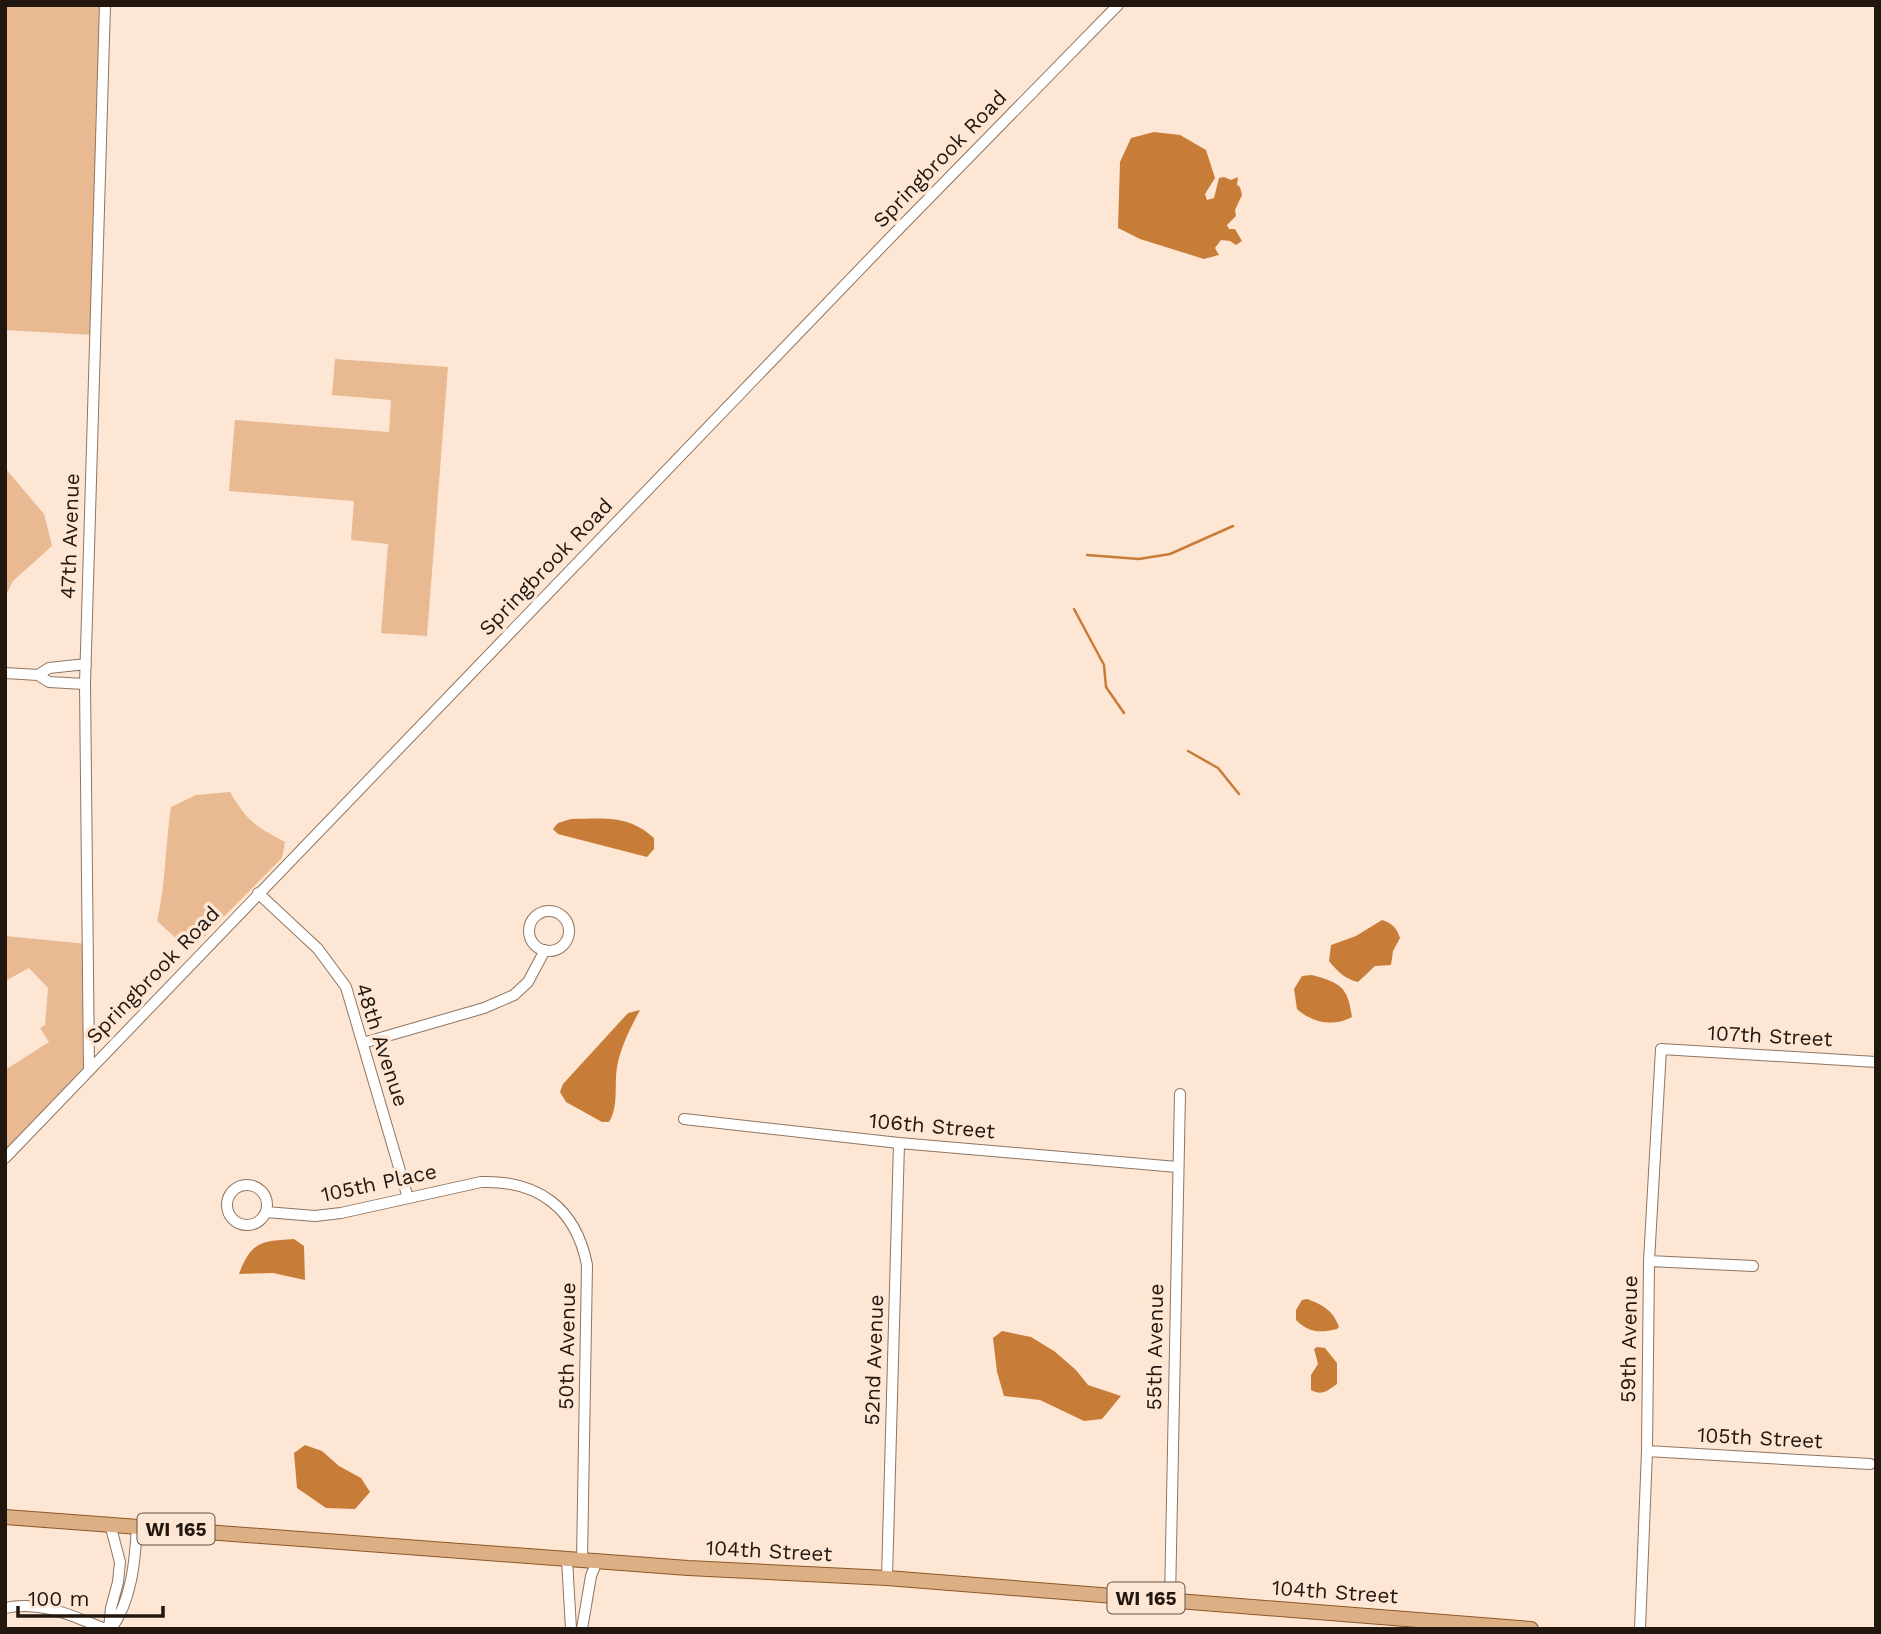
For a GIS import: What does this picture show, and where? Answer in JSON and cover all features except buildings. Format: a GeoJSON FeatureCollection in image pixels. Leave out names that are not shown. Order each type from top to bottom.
{"type":"FeatureCollection","features":[{"type":"Feature","properties":{"kind":"main road","name":"104th Street"},"geometry":{"type":"LineString","coordinates":[[5,1517],[688,1568],[887,1578],[1447,1625],[1531,1629]]}},
{"type":"Feature","properties":{"kind":"street","name":"47th Avenue"},"geometry":{"type":"LineString","coordinates":[[89,1069],[85,684],[105,5]]}},
{"type":"Feature","properties":{"kind":"street","name":"Springbrook Road"},"geometry":{"type":"LineString","coordinates":[[5,1158],[1023,100],[1118,5]]}},
{"type":"Feature","properties":{"kind":"street"},"geometry":{"type":"LineString","coordinates":[[38,675],[49,667],[86,664]]}},
{"type":"Feature","properties":{"kind":"street"},"geometry":{"type":"LineString","coordinates":[[5,673],[38,675],[49,682],[85,684]]}},
{"type":"Feature","properties":{"kind":"street","name":"48th Avenue"},"geometry":{"type":"LineString","coordinates":[[258,893],[318,949],[346,987],[408,1198]]}},
{"type":"Feature","properties":{"kind":"street"},"geometry":{"type":"LineString","coordinates":[[363,1044],[484,1008],[514,995],[528,982],[545,950]]}},
{"type":"Feature","properties":{"kind":"street","name":"107th Street"},"geometry":{"type":"LineString","coordinates":[[1661,1049],[1876,1062]]}},
{"type":"Feature","properties":{"kind":"street","name":"59th Avenue"},"geometry":{"type":"LineString","coordinates":[[1640,1629],[1647,1451],[1649,1261],[1661,1049]]}},
{"type":"Feature","properties":{"kind":"street","name":"55th Avenue"},"geometry":{"type":"LineString","coordinates":[[1170,1600],[1180,1094]]}},
{"type":"Feature","properties":{"kind":"street","name":"106th Street"},"geometry":{"type":"LineString","coordinates":[[684,1119],[899,1143],[1177,1167]]}},
{"type":"Feature","properties":{"kind":"street","name":"52nd Avenue"},"geometry":{"type":"LineString","coordinates":[[887,1578],[899,1143]]}},
{"type":"Feature","properties":{"kind":"street","name":"105th Place"},"geometry":{"type":"LineString","coordinates":[[266,1212],[315,1216],[341,1213],[481,1182],[499,1181]]}},
{"type":"Feature","properties":{"kind":"street","name":"50th Avenue"},"geometry":{"type":"LineString","coordinates":[[499,1181],[520,1185],[548,1198],[572,1223],[587,1265],[571,1629]]}},
{"type":"Feature","properties":{"kind":"street"},"geometry":{"type":"LineString","coordinates":[[1649,1261],[1753,1266]]}},
{"type":"Feature","properties":{"kind":"street","name":"105th Street"},"geometry":{"type":"LineString","coordinates":[[1647,1451],[1870,1464]]}},
{"type":"Feature","properties":{"kind":"street"},"geometry":{"type":"LineString","coordinates":[[108,1629],[120,1562],[110,1524]]}},
{"type":"Feature","properties":{"kind":"street"},"geometry":{"type":"LineString","coordinates":[[108,1629],[120,1616],[126,1597],[136,1550],[137,1526]]}},
{"type":"Feature","properties":{"kind":"street"},"geometry":{"type":"LineString","coordinates":[[582,1629],[591,1576],[597,1561]]}},
{"type":"Feature","properties":{"kind":"street"},"geometry":{"type":"LineString","coordinates":[[5,1608],[33,1605],[65,1613],[108,1629]]}},
{"type":"Feature","properties":{"kind":"shaded area"},"geometry":{"type":"Polygon","coordinates":[[[5,5],[105,5],[95,335],[5,330],[5,5]]]}},
{"type":"Feature","properties":{"kind":"shaded area"},"geometry":{"type":"Polygon","coordinates":[[[1154,132],[1180,135],[1206,150],[1215,178],[1205,194],[1207,200],[1214,198],[1219,178],[1231,180],[1238,177],[1237,185],[1242,195],[1235,210],[1236,216],[1227,225],[1229,229],[1235,229],[1242,241],[1236,245],[1221,240],[1215,248],[1219,255],[1204,259],[1140,239],[1118,228],[1120,162],[1131,138],[1154,132]]]}},
{"type":"Feature","properties":{"kind":"shaded area"},"geometry":{"type":"Polygon","coordinates":[[[335,359],[448,367],[427,636],[381,633],[388,544],[351,540],[354,501],[229,491],[235,420],[389,432],[391,400],[332,395],[335,359]]]}},
{"type":"Feature","properties":{"kind":"shaded area"},"geometry":{"type":"Polygon","coordinates":[[[5,468],[44,514],[52,546],[13,581],[5,597],[5,468]]]}},
{"type":"Feature","properties":{"kind":"shaded area"},"geometry":{"type":"Polygon","coordinates":[[[230,792],[253,822],[285,842],[282,858],[196,945],[179,941],[157,921],[171,807],[196,795],[230,792]]]}},
{"type":"Feature","properties":{"kind":"shaded area"},"geometry":{"type":"Polygon","coordinates":[[[571,819],[625,821],[654,838],[654,849],[647,857],[558,834],[553,829],[558,823],[571,819]]]}},
{"type":"Feature","properties":{"kind":"shaded area"},"geometry":{"type":"Polygon","coordinates":[[[1382,920],[1394,926],[1400,938],[1393,951],[1391,965],[1375,966],[1358,982],[1345,977],[1329,961],[1331,945],[1356,936],[1382,920]]]}},
{"type":"Feature","properties":{"kind":"shaded area"},"geometry":{"type":"Polygon","coordinates":[[[5,936],[88,944],[89,1069],[5,1158],[5,1070],[49,1042],[40,1028],[45,1025],[48,988],[29,968],[5,981],[5,936]]]}},
{"type":"Feature","properties":{"kind":"shaded area"},"geometry":{"type":"Polygon","coordinates":[[[1312,975],[1341,988],[1348,999],[1352,1017],[1338,1022],[1323,1022],[1309,1018],[1297,1009],[1294,989],[1302,976],[1312,975]]]}},
{"type":"Feature","properties":{"kind":"shaded area"},"geometry":{"type":"Polygon","coordinates":[[[640,1010],[619,1059],[612,1116],[609,1122],[602,1122],[566,1102],[560,1092],[563,1084],[628,1013],[640,1010]]]}},
{"type":"Feature","properties":{"kind":"shaded area"},"geometry":{"type":"Polygon","coordinates":[[[294,1239],[304,1246],[305,1280],[273,1273],[239,1274],[248,1255],[259,1245],[294,1239]]]}},
{"type":"Feature","properties":{"kind":"shaded area"},"geometry":{"type":"Polygon","coordinates":[[[1307,1299],[1327,1309],[1339,1327],[1310,1330],[1296,1320],[1296,1310],[1302,1300],[1307,1299]]]}},
{"type":"Feature","properties":{"kind":"shaded area"},"geometry":{"type":"Polygon","coordinates":[[[1002,1331],[1031,1337],[1054,1351],[1076,1370],[1088,1385],[1121,1396],[1102,1419],[1084,1421],[1040,1400],[1004,1396],[997,1372],[993,1338],[1002,1331]]]}},
{"type":"Feature","properties":{"kind":"shaded area"},"geometry":{"type":"Polygon","coordinates":[[[1325,1348],[1337,1363],[1337,1384],[1321,1393],[1311,1390],[1311,1375],[1318,1364],[1314,1349],[1325,1348]]]}},
{"type":"Feature","properties":{"kind":"shaded area"},"geometry":{"type":"Polygon","coordinates":[[[305,1445],[322,1451],[339,1466],[361,1478],[370,1492],[355,1509],[326,1508],[297,1488],[294,1453],[305,1445]]]}},
{"type":"Feature","properties":{"kind":"waterway"},"geometry":{"type":"LineString","coordinates":[[1087,555],[1139,559],[1170,554],[1233,526]]}},
{"type":"Feature","properties":{"kind":"waterway"},"geometry":{"type":"LineString","coordinates":[[1074,609],[1104,665],[1106,687],[1124,713]]}},
{"type":"Feature","properties":{"kind":"waterway"},"geometry":{"type":"LineString","coordinates":[[1188,751],[1218,768],[1239,794]]}}]}
